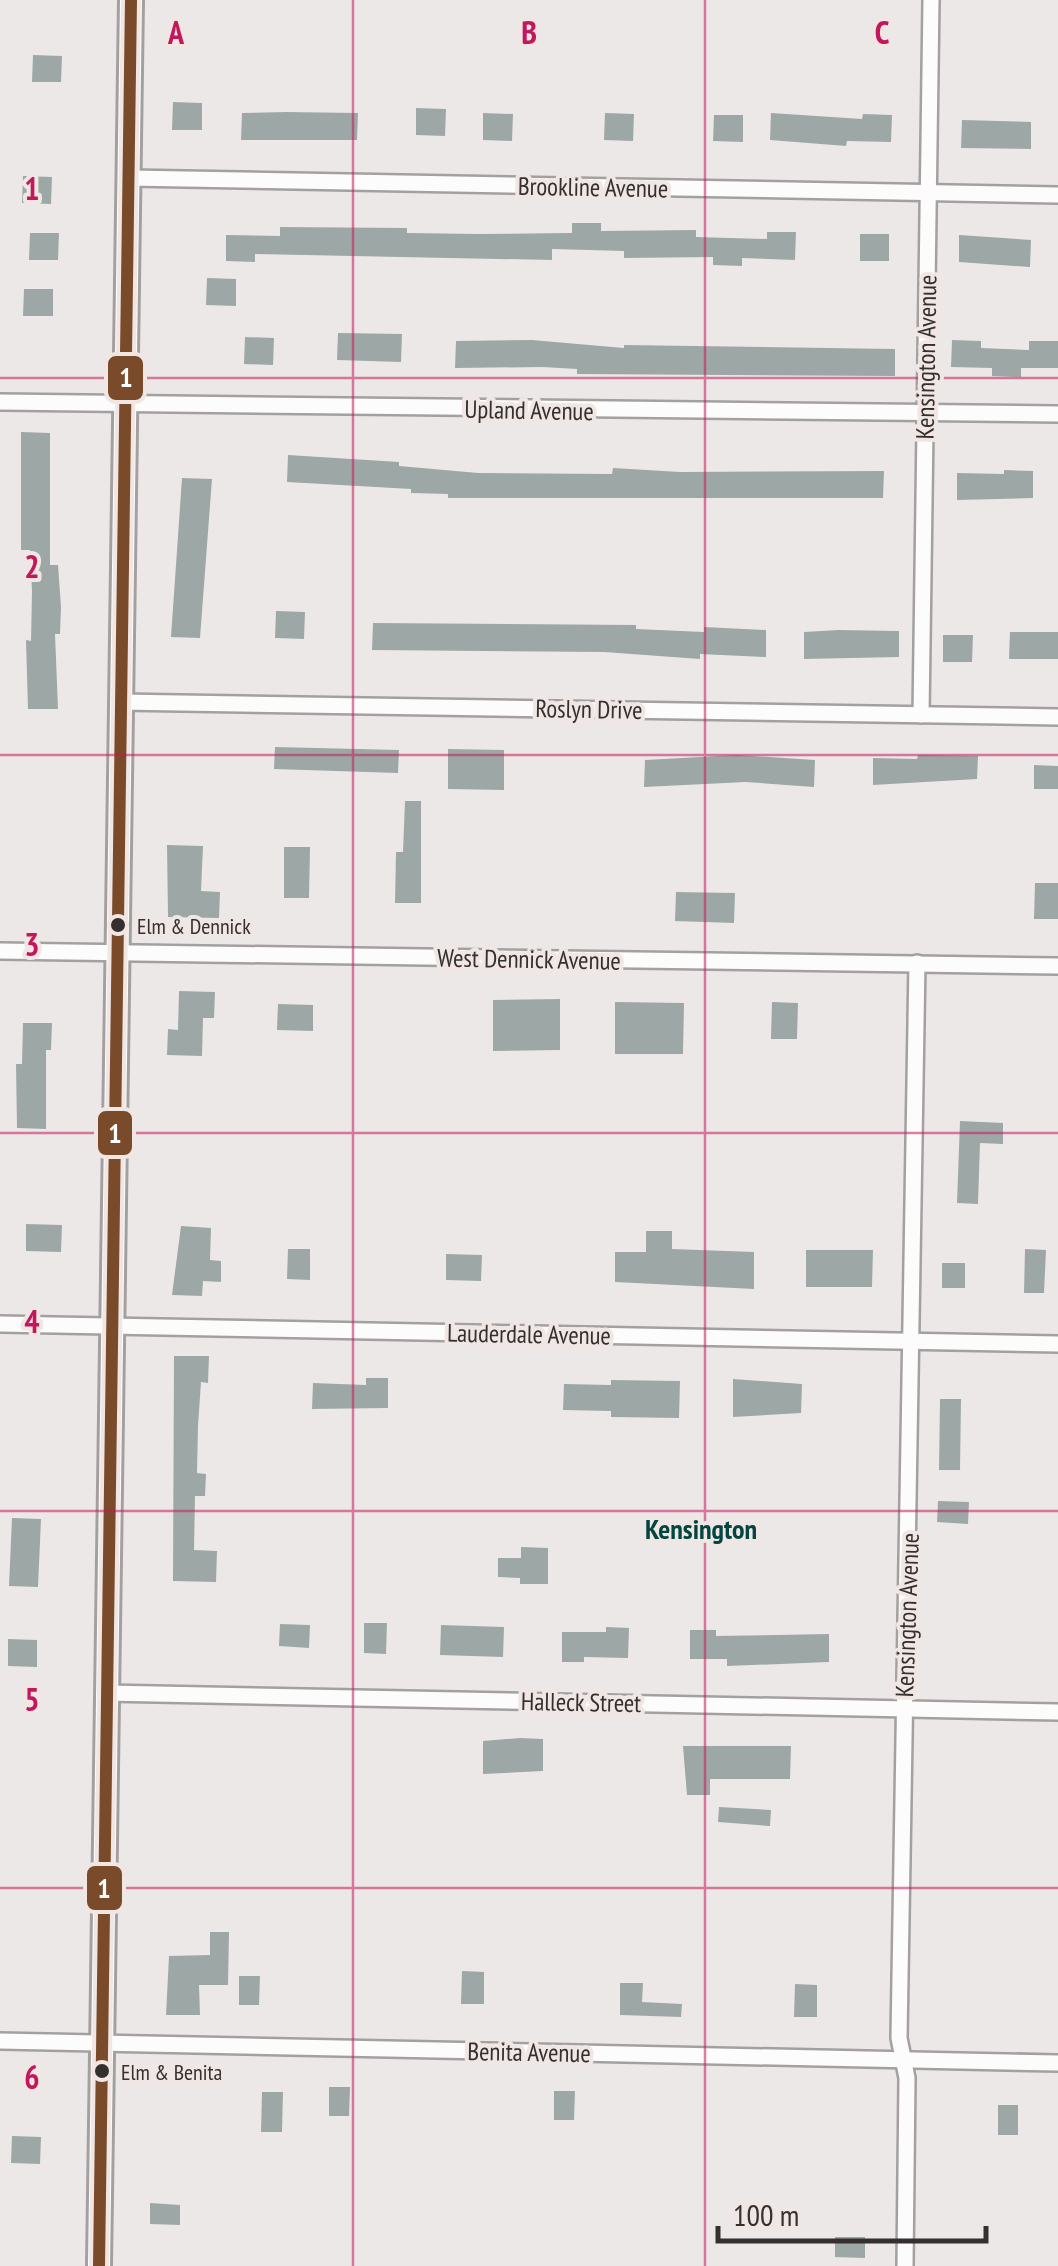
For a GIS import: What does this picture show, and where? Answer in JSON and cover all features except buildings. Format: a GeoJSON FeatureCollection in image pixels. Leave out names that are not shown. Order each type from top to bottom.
{"type":"FeatureCollection","features":[{"type":"Feature","properties":{"kind":"street"},"geometry":{"type":"LineString","coordinates":[[99,2266],[131,0]]}},
{"type":"Feature","properties":{"kind":"street","name":"Kensington Avenue"},"geometry":{"type":"LineString","coordinates":[[922,715],[931,0]]}},
{"type":"Feature","properties":{"kind":"street","name":"Brookline Avenue"},"geometry":{"type":"LineString","coordinates":[[129,178],[1058,195]]}},
{"type":"Feature","properties":{"kind":"street","name":"Upland Avenue"},"geometry":{"type":"LineString","coordinates":[[0,402],[1058,414]]}},
{"type":"Feature","properties":{"kind":"street","name":"Roslyn Drive"},"geometry":{"type":"LineString","coordinates":[[120,702],[1058,717]]}},
{"type":"Feature","properties":{"kind":"street","name":"West Dennick Avenue"},"geometry":{"type":"LineString","coordinates":[[0,951],[1058,966]]}},
{"type":"Feature","properties":{"kind":"street","name":"Kensington Avenue"},"geometry":{"type":"LineString","coordinates":[[906,2266],[908,2078],[899,2038],[916,963]]}},
{"type":"Feature","properties":{"kind":"street","name":"Lauderdale Avenue"},"geometry":{"type":"LineString","coordinates":[[0,1324],[1058,1344]]}},
{"type":"Feature","properties":{"kind":"street","name":"Halleck Street"},"geometry":{"type":"LineString","coordinates":[[105,1693],[1058,1712]]}},
{"type":"Feature","properties":{"kind":"street","name":"Benita Avenue"},"geometry":{"type":"LineString","coordinates":[[0,2041],[1058,2063]]}},
{"type":"Feature","properties":{"kind":"transit line","name":"1"},"geometry":{"type":"LineString","coordinates":[[99,2266],[131,0]]}},
{"type":"Feature","properties":{"kind":"place","name":"Elm & Dennick"},"geometry":{"type":"Point","coordinates":[118,925]}},
{"type":"Feature","properties":{"kind":"place","name":"Elm & Benita"},"geometry":{"type":"Point","coordinates":[102,2071]}},
{"type":"Feature","properties":{"kind":"district","name":"Kensington"},"geometry":{"type":"Point","coordinates":[701,1529]}}]}
